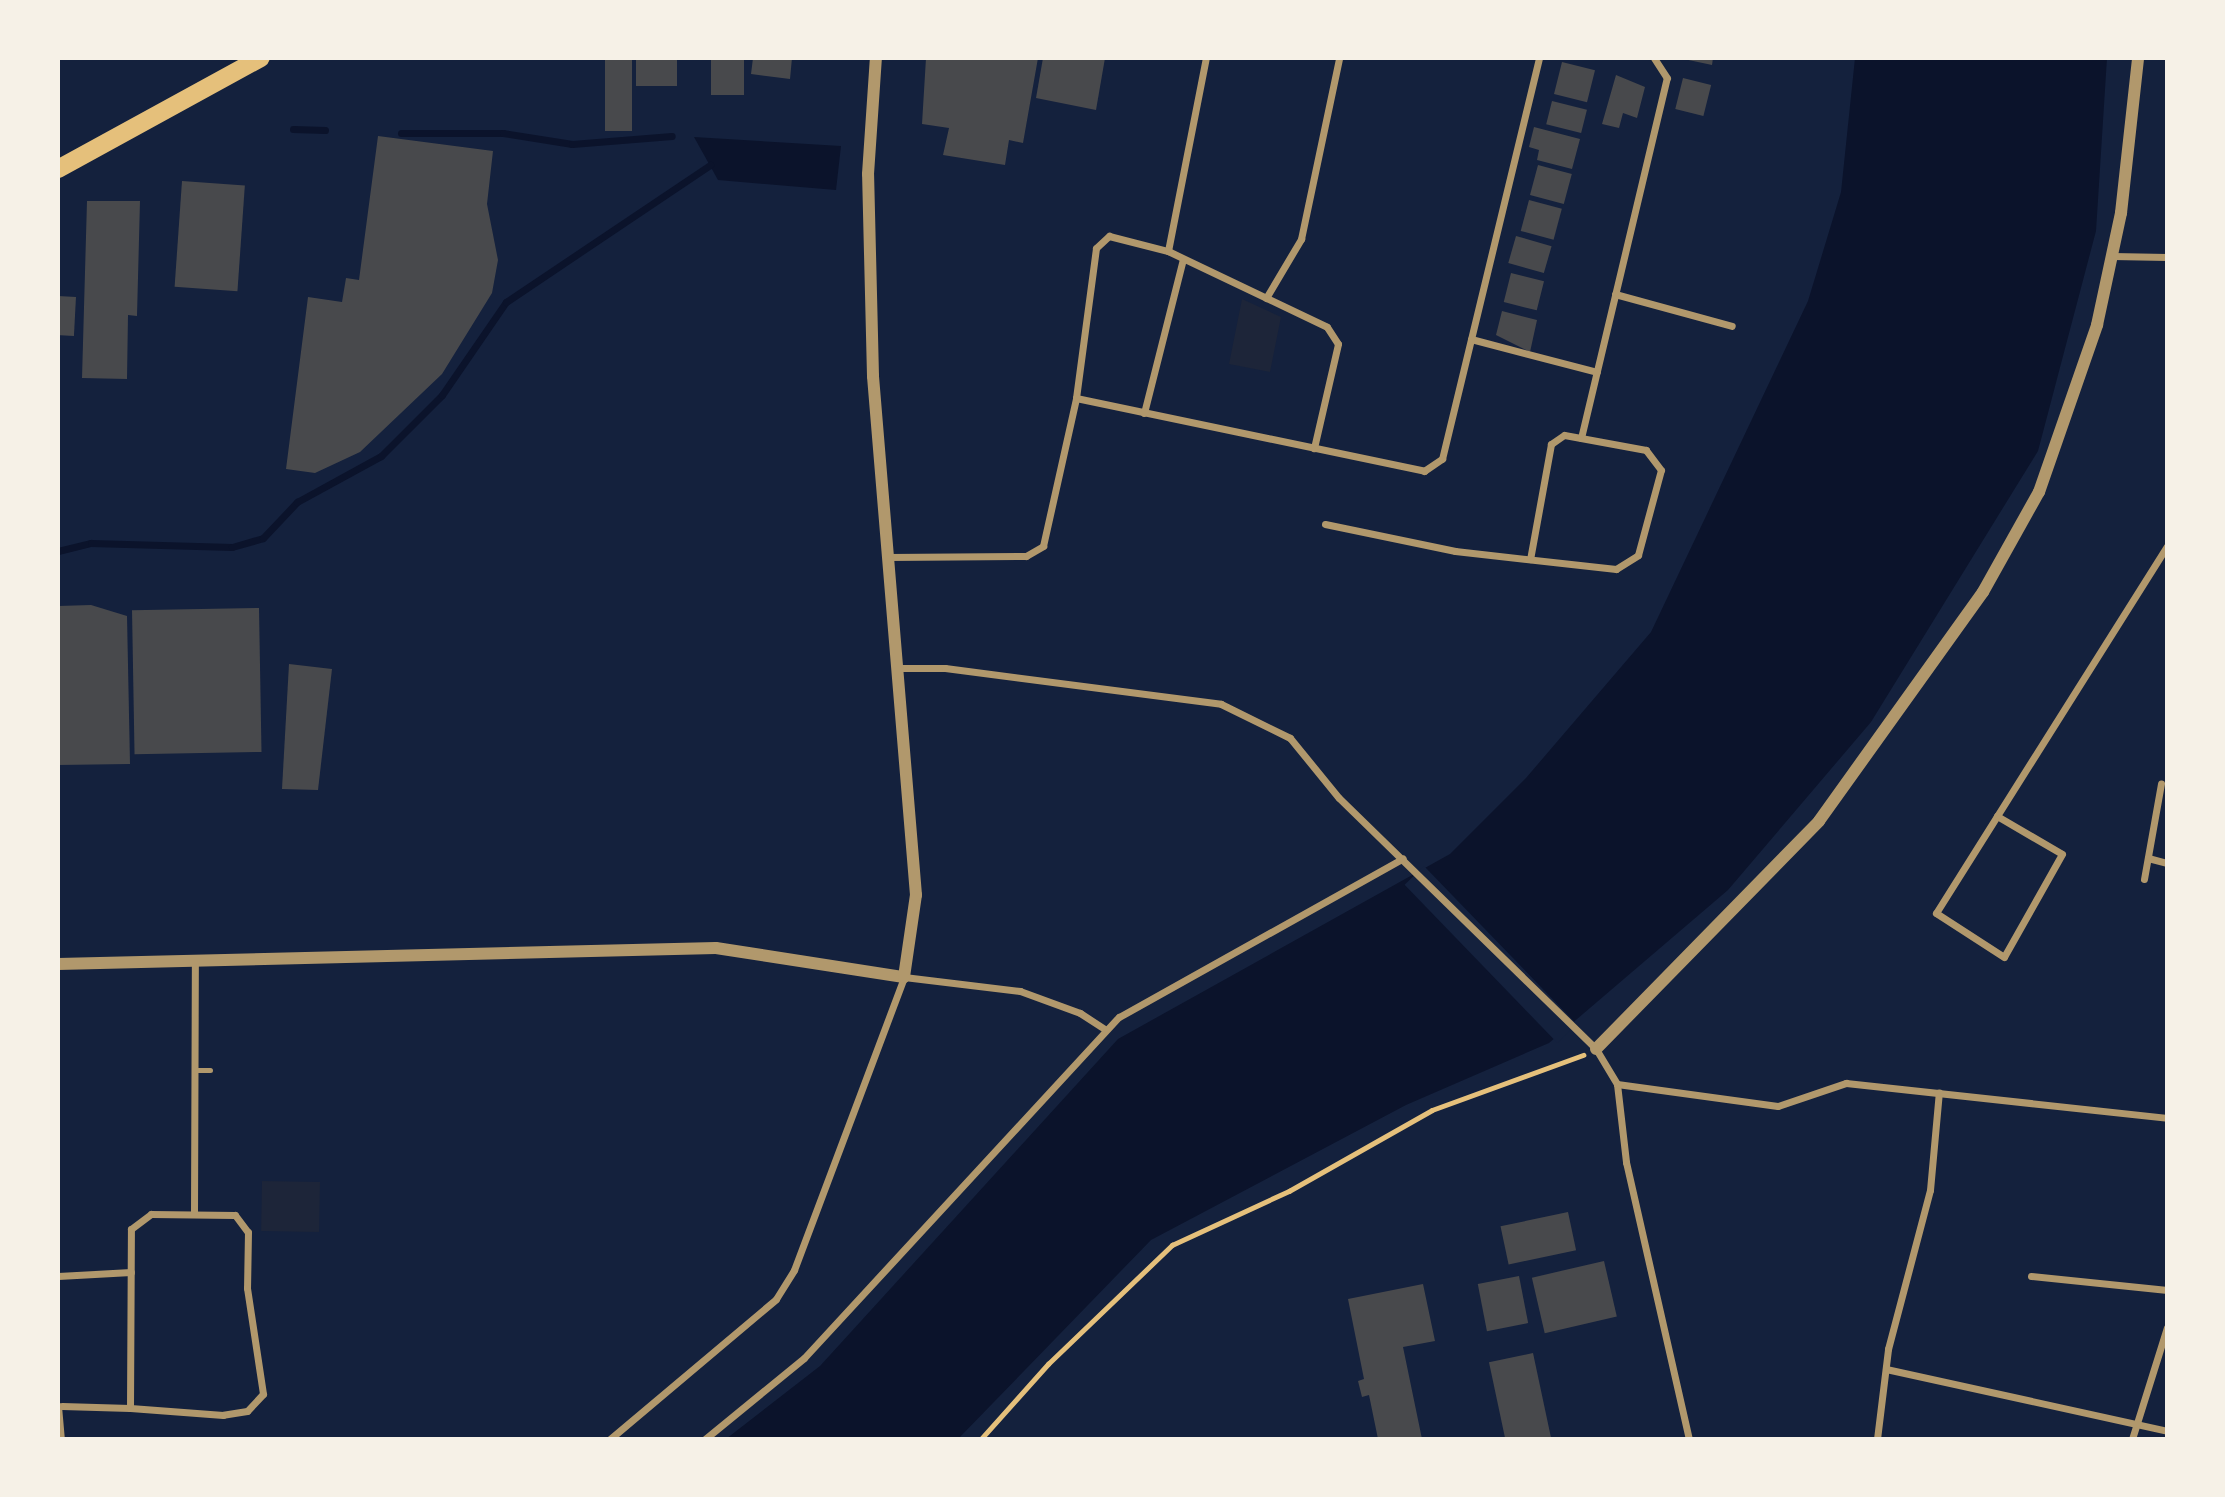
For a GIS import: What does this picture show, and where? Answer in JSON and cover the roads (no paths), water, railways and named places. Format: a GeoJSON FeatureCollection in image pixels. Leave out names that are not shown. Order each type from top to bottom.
{"type":"FeatureCollection","features":[{"type":"Feature","properties":{"kind":"highway"},"geometry":{"type":"LineString","coordinates":[[58,169],[261,58]]}},
{"type":"Feature","properties":{"kind":"street"},"geometry":{"type":"LineString","coordinates":[[610,1439],[776,1299],[794,1270],[904,977],[916,895],[873,376],[868,174],[876,58]]}},
{"type":"Feature","properties":{"kind":"street"},"geometry":{"type":"LineString","coordinates":[[1168,251],[1206,58]]}},
{"type":"Feature","properties":{"kind":"street"},"geometry":{"type":"LineString","coordinates":[[1266,298],[1301,239],[1339,58]]}},
{"type":"Feature","properties":{"kind":"street"},"geometry":{"type":"LineString","coordinates":[[1076,398],[1424,471],[1442,459],[1539,58]]}},
{"type":"Feature","properties":{"kind":"street"},"geometry":{"type":"LineString","coordinates":[[1581,438],[1667,78],[1652,58]]}},
{"type":"Feature","properties":{"kind":"street"},"geometry":{"type":"LineString","coordinates":[[1596,1049],[1819,821],[1983,592],[2065,430],[2112,256],[2138,58]]}},
{"type":"Feature","properties":{"kind":"street"},"geometry":{"type":"LineString","coordinates":[[888,557],[1026,556],[1043,546],[1076,398],[1096,248],[1118,235],[1168,251],[1327,327],[1338,344],[1314,448]]}},
{"type":"Feature","properties":{"kind":"street"},"geometry":{"type":"LineString","coordinates":[[2112,256],[2167,257]]}},
{"type":"Feature","properties":{"kind":"street"},"geometry":{"type":"LineString","coordinates":[[1144,412],[1183,259]]}},
{"type":"Feature","properties":{"kind":"street"},"geometry":{"type":"LineString","coordinates":[[1615,294],[1732,326]]}},
{"type":"Feature","properties":{"kind":"street"},"geometry":{"type":"LineString","coordinates":[[1471,339],[1597,372]]}},
{"type":"Feature","properties":{"kind":"street"},"geometry":{"type":"LineString","coordinates":[[1325,524],[1530,559],[1616,569],[1638,555],[1661,470],[1646,450],[1564,435],[1551,444],[1530,559]]}},
{"type":"Feature","properties":{"kind":"street"},"geometry":{"type":"LineString","coordinates":[[1997,816],[2062,854],[2004,957],[1936,913],[2167,545]]}},
{"type":"Feature","properties":{"kind":"street"},"geometry":{"type":"LineString","coordinates":[[897,668],[945,668],[1221,704],[1256,716],[1290,738],[1339,798],[1416,870],[1576,1033],[1596,1049],[1617,1084],[1626,1161],[1689,1439]]}},
{"type":"Feature","properties":{"kind":"street"},"geometry":{"type":"LineString","coordinates":[[2144,879],[2161,784]]}},
{"type":"Feature","properties":{"kind":"street"},"geometry":{"type":"LineString","coordinates":[[705,1439],[804,1358],[1105,1029],[1403,858]]}},
{"type":"Feature","properties":{"kind":"street"},"geometry":{"type":"LineString","coordinates":[[2148,858],[2167,863]]}},
{"type":"Feature","properties":{"kind":"street"},"geometry":{"type":"LineString","coordinates":[[58,964],[195,963],[716,948],[904,977],[1020,991],[1105,1029]]}},
{"type":"Feature","properties":{"kind":"street"},"geometry":{"type":"LineString","coordinates":[[194,1214],[195,963]]}},
{"type":"Feature","properties":{"kind":"street"},"geometry":{"type":"LineString","coordinates":[[1617,1084],[1778,1106],[1846,1083],[2167,1118]]}},
{"type":"Feature","properties":{"kind":"street"},"geometry":{"type":"LineString","coordinates":[[1877,1439],[1886,1369],[1930,1190],[1939,1092]]}},
{"type":"Feature","properties":{"kind":"street"},"geometry":{"type":"LineString","coordinates":[[61,1439],[60,1406],[223,1415],[247,1411],[263,1394],[247,1288],[248,1232],[235,1215],[150,1214],[131,1229],[130,1408]]}},
{"type":"Feature","properties":{"kind":"street"},"geometry":{"type":"LineString","coordinates":[[58,1276],[131,1272]]}},
{"type":"Feature","properties":{"kind":"street"},"geometry":{"type":"LineString","coordinates":[[2031,1276],[2167,1290]]}},
{"type":"Feature","properties":{"kind":"street"},"geometry":{"type":"LineString","coordinates":[[2132,1439],[2167,1327]]}},
{"type":"Feature","properties":{"kind":"street"},"geometry":{"type":"LineString","coordinates":[[1886,1369],[2167,1431]]}},
{"type":"Feature","properties":{"kind":"lane"},"geometry":{"type":"LineString","coordinates":[[195,1070],[210,1070]]}},
{"type":"Feature","properties":{"kind":"waterway"},"geometry":{"type":"LineString","coordinates":[[293,129],[325,130]]}},
{"type":"Feature","properties":{"kind":"waterway"},"geometry":{"type":"LineString","coordinates":[[401,133],[503,133],[572,144],[672,136]]}},
{"type":"Feature","properties":{"kind":"waterway"},"geometry":{"type":"LineString","coordinates":[[58,551],[91,543],[232,547],[263,538],[297,502],[381,456],[442,395],[506,302],[710,165]]}}]}
